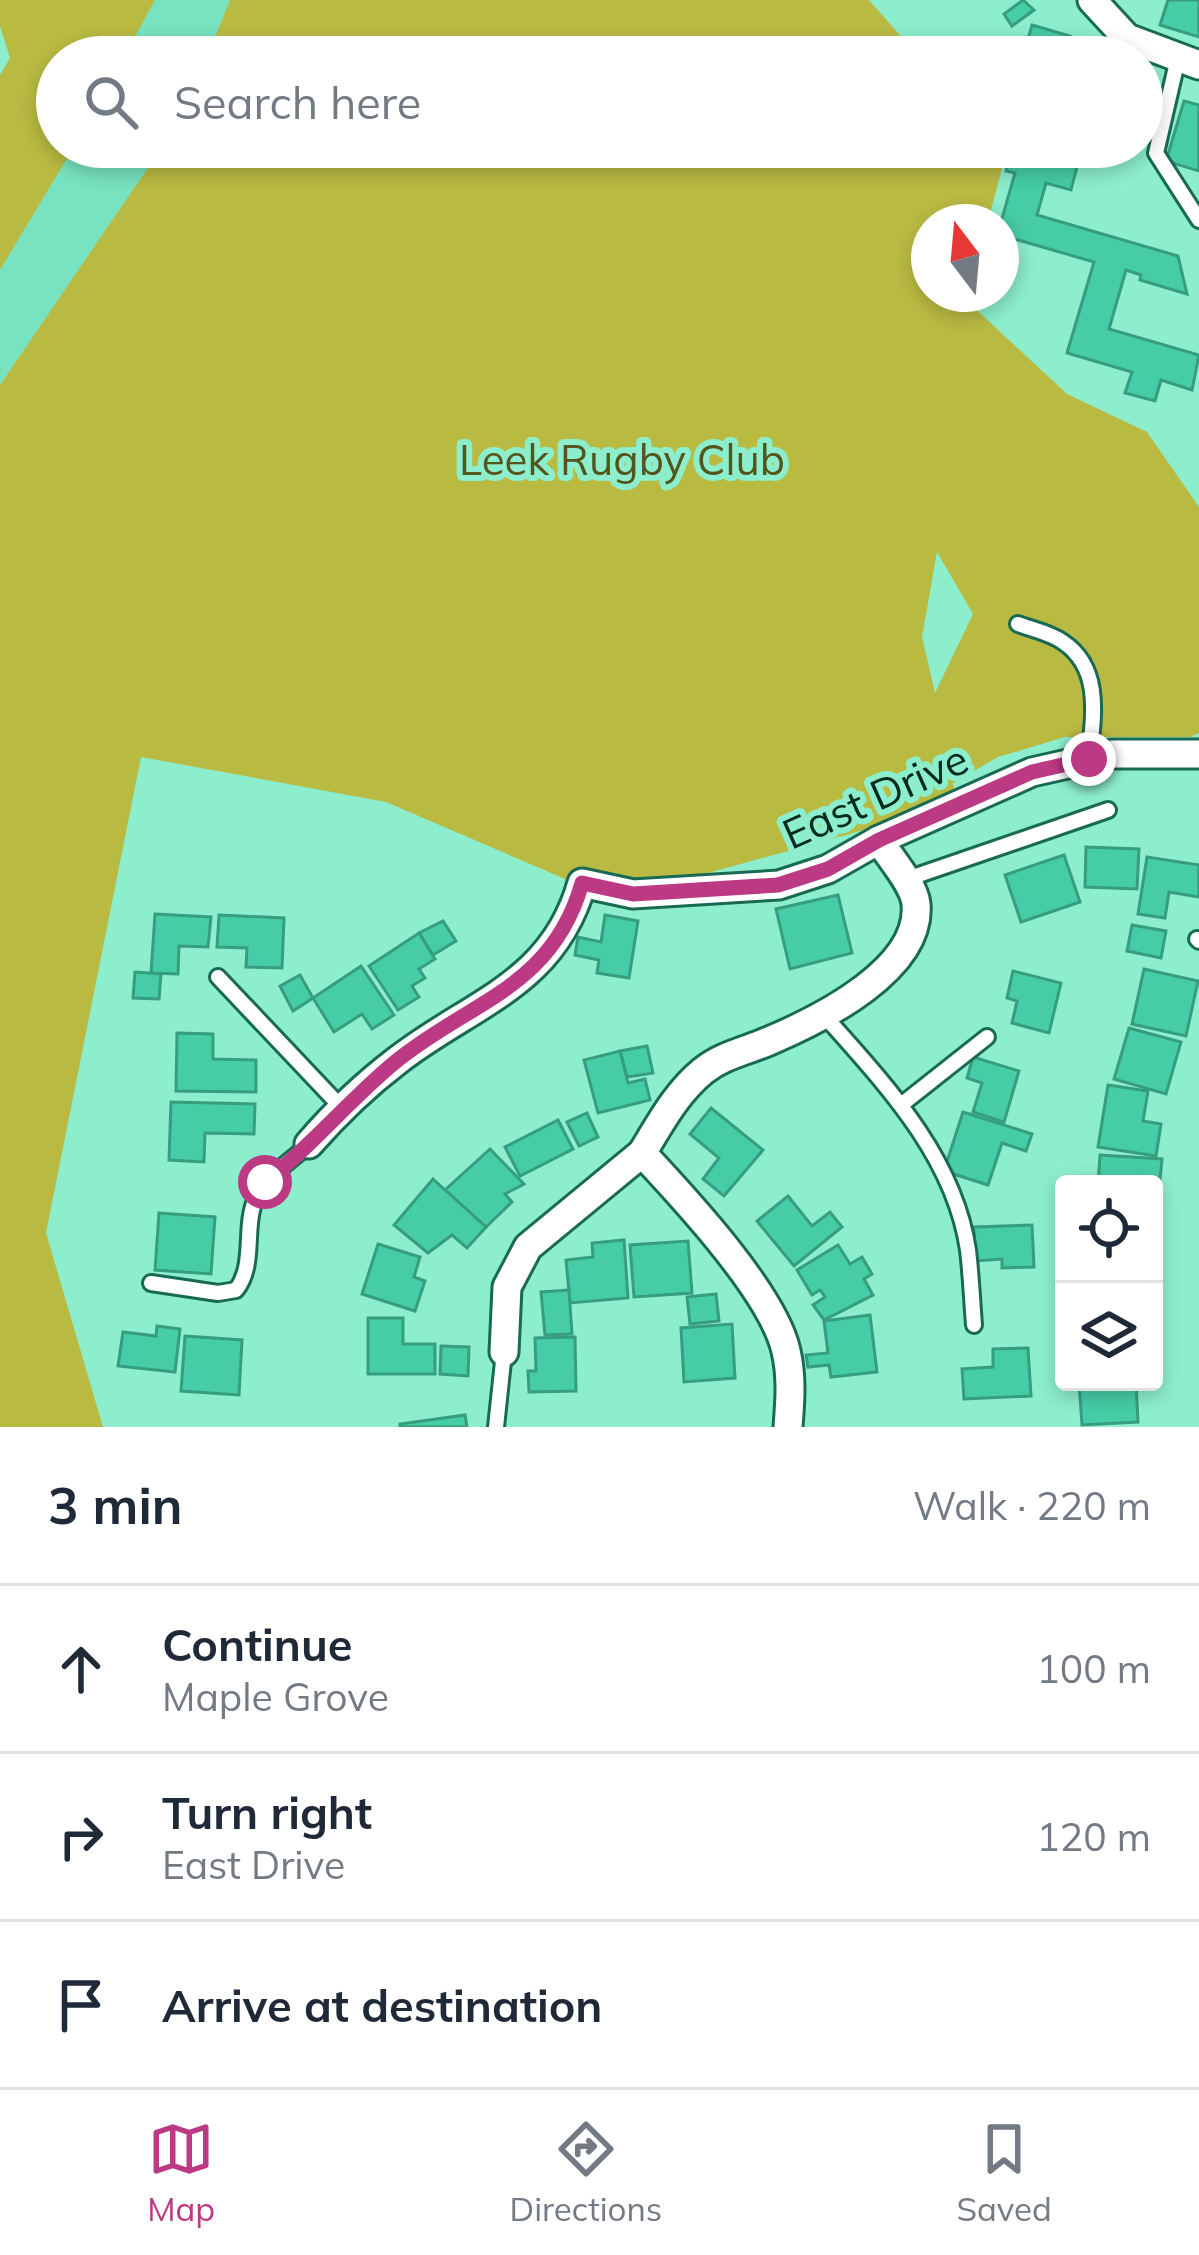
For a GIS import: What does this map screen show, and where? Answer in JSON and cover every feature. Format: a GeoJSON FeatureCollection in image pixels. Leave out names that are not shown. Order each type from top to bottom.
{"type":"FeatureCollection","features":[{"type":"Feature","properties":{"kind":"street"},"geometry":{"type":"LineString","coordinates":[[1092,0],[1124,36]]}},
{"type":"Feature","properties":{"kind":"street","name":"East Drive"},"geometry":{"type":"LineString","coordinates":[[341,1107],[400,1058],[534,969],[573,914],[582,883],[633,894],[778,885],[828,869],[879,840],[1032,772],[1112,754],[1199,754]]}},
{"type":"Feature","properties":{"kind":"street"},"geometry":{"type":"LineString","coordinates":[[504,1352],[507,1287],[528,1247],[642,1153],[678,1096],[703,1072],[732,1053],[764,1043],[822,1013],[878,979],[911,940],[916,900],[879,840]]}},
{"type":"Feature","properties":{"kind":"street"},"geometry":{"type":"LineString","coordinates":[[309,1144],[341,1107]]}},
{"type":"Feature","properties":{"kind":"street"},"geometry":{"type":"LineString","coordinates":[[642,1153],[708,1224],[777,1328],[786,1351],[788,1427]]}},
{"type":"Feature","properties":{"kind":"lane"},"geometry":{"type":"LineString","coordinates":[[1163,133],[1188,62]]}},
{"type":"Feature","properties":{"kind":"lane"},"geometry":{"type":"LineString","coordinates":[[1163,164],[1199,220]]}},
{"type":"Feature","properties":{"kind":"lane"},"geometry":{"type":"LineString","coordinates":[[1018,624],[1063,641],[1090,671],[1094,714],[1089,759]]}},
{"type":"Feature","properties":{"kind":"lane"},"geometry":{"type":"LineString","coordinates":[[904,880],[1108,810]]}},
{"type":"Feature","properties":{"kind":"lane"},"geometry":{"type":"LineString","coordinates":[[218,976],[341,1107]]}},
{"type":"Feature","properties":{"kind":"lane"},"geometry":{"type":"LineString","coordinates":[[822,1013],[901,1105],[945,1175],[968,1246],[974,1325]]}},
{"type":"Feature","properties":{"kind":"lane"},"geometry":{"type":"LineString","coordinates":[[901,1105],[988,1037]]}},
{"type":"Feature","properties":{"kind":"lane"},"geometry":{"type":"LineString","coordinates":[[151,1282],[218,1293],[236,1291],[247,1262],[254,1202],[265,1182],[309,1144]]}},
{"type":"Feature","properties":{"kind":"lane"},"geometry":{"type":"LineString","coordinates":[[496,1427],[504,1352]]}},
{"type":"Feature","properties":{"kind":"shaded area"},"geometry":{"type":"Polygon","coordinates":[[[155,0],[230,0],[215,36],[135,36],[155,0]]]}},
{"type":"Feature","properties":{"kind":"shaded area"},"geometry":{"type":"Polygon","coordinates":[[[61,168],[148,168],[0,385],[0,270],[61,168]]]}},
{"type":"Feature","properties":{"kind":"green space"},"geometry":{"type":"Polygon","coordinates":[[[0,0],[155,0],[135,36],[36,36],[36,168],[61,168],[0,270],[0,75],[10,58],[0,26],[0,0]]]}},
{"type":"Feature","properties":{"kind":"green space"},"geometry":{"type":"Polygon","coordinates":[[[230,0],[869,0],[901,36],[215,36],[230,0]]]}},
{"type":"Feature","properties":{"kind":"green space","name":"Leek Rugby Club"},"geometry":{"type":"Polygon","coordinates":[[[148,168],[1002,168],[993,204],[911,204],[911,312],[979,312],[1067,394],[1147,432],[1199,507],[1199,733],[1190,737],[1065,737],[998,757],[953,783],[957,804],[633,894],[572,882],[386,802],[141,757],[46,1233],[103,1427],[0,1427],[0,385],[148,168]],[[937,552],[922,637],[935,693],[973,614],[937,552]]]}},
{"type":"Feature","properties":{"kind":"building"},"geometry":{"type":"Polygon","coordinates":[[[1023,0],[1034,10],[1012,26],[1004,14],[1023,0]]]}},
{"type":"Feature","properties":{"kind":"building"},"geometry":{"type":"Polygon","coordinates":[[[1168,0],[1199,0],[1199,37],[1160,25],[1168,0]]]}},
{"type":"Feature","properties":{"kind":"building"},"geometry":{"type":"Polygon","coordinates":[[[1032,25],[1070,36],[1029,36],[1032,25]]]}},
{"type":"Feature","properties":{"kind":"building"},"geometry":{"type":"Polygon","coordinates":[[[1184,101],[1199,105],[1199,171],[1166,161],[1184,101]]]}},
{"type":"Feature","properties":{"kind":"building"},"geometry":{"type":"Polygon","coordinates":[[[1007,168],[1077,168],[1071,190],[1046,183],[1037,215],[1178,256],[1187,294],[1140,280],[1141,275],[1126,270],[1109,329],[1199,355],[1192,390],[1161,380],[1155,401],[1125,393],[1132,372],[1067,353],[1094,262],[1019,240],[1019,204],[1006,204],[1015,173],[1007,168]]]}},
{"type":"Feature","properties":{"kind":"building"},"geometry":{"type":"Polygon","coordinates":[[[1086,847],[1139,849],[1137,889],[1085,887],[1086,847]]]}},
{"type":"Feature","properties":{"kind":"building"},"geometry":{"type":"Polygon","coordinates":[[[1064,855],[1080,902],[1021,922],[1005,875],[1064,855]]]}},
{"type":"Feature","properties":{"kind":"building"},"geometry":{"type":"Polygon","coordinates":[[[1147,857],[1199,865],[1199,897],[1169,892],[1165,918],[1138,914],[1147,857]]]}},
{"type":"Feature","properties":{"kind":"building"},"geometry":{"type":"Polygon","coordinates":[[[838,895],[852,953],[790,969],[776,909],[838,895]]]}},
{"type":"Feature","properties":{"kind":"building"},"geometry":{"type":"Polygon","coordinates":[[[155,914],[211,917],[208,947],[179,946],[178,974],[151,973],[155,914]]]}},
{"type":"Feature","properties":{"kind":"building"},"geometry":{"type":"Polygon","coordinates":[[[219,915],[284,918],[282,968],[246,967],[247,948],[217,947],[219,915]]]}},
{"type":"Feature","properties":{"kind":"building"},"geometry":{"type":"Polygon","coordinates":[[[605,915],[638,921],[629,978],[597,973],[599,960],[575,955],[578,937],[601,942],[605,915]]]}},
{"type":"Feature","properties":{"kind":"building"},"geometry":{"type":"Polygon","coordinates":[[[443,921],[456,941],[433,955],[419,933],[443,921]]]}},
{"type":"Feature","properties":{"kind":"building"},"geometry":{"type":"Polygon","coordinates":[[[1132,925],[1166,931],[1161,958],[1127,951],[1132,925]]]}},
{"type":"Feature","properties":{"kind":"building"},"geometry":{"type":"Polygon","coordinates":[[[419,933],[435,959],[419,969],[425,978],[412,986],[419,997],[398,1010],[369,966],[419,933]]]}},
{"type":"Feature","properties":{"kind":"building"},"geometry":{"type":"Polygon","coordinates":[[[361,966],[394,1015],[372,1029],[362,1014],[334,1032],[313,998],[361,966]]]}},
{"type":"Feature","properties":{"kind":"building"},"geometry":{"type":"Polygon","coordinates":[[[1144,969],[1198,981],[1186,1036],[1132,1024],[1144,969]]]}},
{"type":"Feature","properties":{"kind":"building"},"geometry":{"type":"Polygon","coordinates":[[[1013,971],[1061,983],[1049,1033],[1012,1023],[1017,1001],[1007,998],[1013,971]]]}},
{"type":"Feature","properties":{"kind":"building"},"geometry":{"type":"Polygon","coordinates":[[[135,972],[161,974],[159,999],[133,998],[135,972]]]}},
{"type":"Feature","properties":{"kind":"building"},"geometry":{"type":"Polygon","coordinates":[[[300,975],[313,998],[293,1011],[280,986],[300,975]]]}},
{"type":"Feature","properties":{"kind":"building"},"geometry":{"type":"Polygon","coordinates":[[[1129,1028],[1181,1042],[1166,1094],[1114,1079],[1129,1028]]]}},
{"type":"Feature","properties":{"kind":"building"},"geometry":{"type":"Polygon","coordinates":[[[177,1033],[213,1034],[213,1059],[256,1060],[256,1092],[176,1091],[177,1033]]]}},
{"type":"Feature","properties":{"kind":"building"},"geometry":{"type":"Polygon","coordinates":[[[647,1046],[653,1073],[627,1077],[620,1051],[647,1046]]]}},
{"type":"Feature","properties":{"kind":"building"},"geometry":{"type":"Polygon","coordinates":[[[620,1051],[628,1083],[645,1079],[650,1100],[598,1113],[584,1060],[620,1051]]]}},
{"type":"Feature","properties":{"kind":"building"},"geometry":{"type":"Polygon","coordinates":[[[973,1057],[1019,1071],[1004,1122],[973,1112],[982,1083],[967,1078],[973,1057]]]}},
{"type":"Feature","properties":{"kind":"building"},"geometry":{"type":"Polygon","coordinates":[[[1108,1085],[1148,1091],[1143,1121],[1161,1124],[1156,1156],[1098,1147],[1108,1085]]]}},
{"type":"Feature","properties":{"kind":"building"},"geometry":{"type":"Polygon","coordinates":[[[171,1102],[255,1104],[254,1134],[205,1133],[204,1162],[169,1160],[171,1102]]]}},
{"type":"Feature","properties":{"kind":"building"},"geometry":{"type":"Polygon","coordinates":[[[711,1108],[763,1150],[724,1196],[703,1179],[719,1158],[690,1134],[711,1108]]]}},
{"type":"Feature","properties":{"kind":"building"},"geometry":{"type":"Polygon","coordinates":[[[963,1112],[1032,1134],[1026,1151],[1002,1143],[988,1185],[944,1171],[963,1112]]]}},
{"type":"Feature","properties":{"kind":"building"},"geometry":{"type":"Polygon","coordinates":[[[587,1113],[598,1137],[579,1146],[567,1122],[587,1113]]]}},
{"type":"Feature","properties":{"kind":"building"},"geometry":{"type":"Polygon","coordinates":[[[558,1120],[573,1149],[520,1176],[505,1147],[558,1120]]]}},
{"type":"Feature","properties":{"kind":"building"},"geometry":{"type":"Polygon","coordinates":[[[490,1149],[524,1184],[505,1194],[512,1202],[486,1227],[445,1190],[490,1149]]]}},
{"type":"Feature","properties":{"kind":"building"},"geometry":{"type":"Polygon","coordinates":[[[1100,1155],[1162,1159],[1160,1175],[1099,1175],[1100,1155]]]}},
{"type":"Feature","properties":{"kind":"building"},"geometry":{"type":"Polygon","coordinates":[[[433,1179],[486,1227],[467,1248],[452,1235],[428,1253],[394,1225],[433,1179]]]}},
{"type":"Feature","properties":{"kind":"building"},"geometry":{"type":"Polygon","coordinates":[[[788,1196],[812,1226],[830,1212],[842,1227],[794,1266],[757,1221],[788,1196]]]}},
{"type":"Feature","properties":{"kind":"building"},"geometry":{"type":"Polygon","coordinates":[[[159,1213],[215,1217],[211,1274],[155,1270],[159,1213]]]}},
{"type":"Feature","properties":{"kind":"building"},"geometry":{"type":"Polygon","coordinates":[[[1032,1225],[1034,1267],[1002,1268],[1002,1259],[975,1261],[974,1227],[1032,1225]]]}},
{"type":"Feature","properties":{"kind":"building"},"geometry":{"type":"Polygon","coordinates":[[[624,1240],[628,1298],[570,1303],[566,1260],[593,1257],[592,1243],[624,1240]]]}},
{"type":"Feature","properties":{"kind":"building"},"geometry":{"type":"Polygon","coordinates":[[[688,1241],[692,1293],[634,1297],[630,1245],[688,1241]]]}},
{"type":"Feature","properties":{"kind":"building"},"geometry":{"type":"Polygon","coordinates":[[[378,1244],[420,1257],[414,1277],[425,1281],[415,1311],[362,1294],[378,1244]]]}},
{"type":"Feature","properties":{"kind":"building"},"geometry":{"type":"Polygon","coordinates":[[[838,1245],[850,1264],[862,1257],[872,1274],[864,1279],[873,1295],[824,1320],[813,1305],[825,1297],[820,1290],[812,1295],[797,1270],[838,1245]]]}},
{"type":"Feature","properties":{"kind":"building"},"geometry":{"type":"Polygon","coordinates":[[[569,1290],[572,1334],[545,1335],[541,1292],[569,1290]]]}},
{"type":"Feature","properties":{"kind":"building"},"geometry":{"type":"Polygon","coordinates":[[[716,1294],[719,1321],[690,1324],[687,1297],[716,1294]]]}},
{"type":"Feature","properties":{"kind":"building"},"geometry":{"type":"Polygon","coordinates":[[[870,1315],[877,1372],[831,1377],[829,1365],[808,1367],[806,1355],[828,1353],[824,1321],[870,1315]]]}},
{"type":"Feature","properties":{"kind":"building"},"geometry":{"type":"Polygon","coordinates":[[[368,1318],[403,1318],[403,1344],[435,1344],[435,1374],[368,1374],[368,1318]]]}},
{"type":"Feature","properties":{"kind":"building"},"geometry":{"type":"Polygon","coordinates":[[[732,1324],[735,1378],[684,1382],[681,1328],[732,1324]]]}},
{"type":"Feature","properties":{"kind":"building"},"geometry":{"type":"Polygon","coordinates":[[[157,1326],[180,1329],[175,1372],[118,1366],[123,1332],[156,1336],[157,1326]]]}},
{"type":"Feature","properties":{"kind":"building"},"geometry":{"type":"Polygon","coordinates":[[[185,1336],[242,1340],[239,1395],[181,1391],[185,1336]]]}},
{"type":"Feature","properties":{"kind":"building"},"geometry":{"type":"Polygon","coordinates":[[[575,1337],[576,1391],[529,1392],[528,1371],[536,1371],[535,1338],[575,1337]]]}},
{"type":"Feature","properties":{"kind":"building"},"geometry":{"type":"Polygon","coordinates":[[[441,1346],[469,1347],[468,1376],[440,1374],[441,1346]]]}},
{"type":"Feature","properties":{"kind":"building"},"geometry":{"type":"Polygon","coordinates":[[[1028,1348],[1031,1396],[964,1399],[962,1369],[993,1367],[993,1349],[1028,1348]]]}},
{"type":"Feature","properties":{"kind":"building"},"geometry":{"type":"Polygon","coordinates":[[[1080,1391],[1136,1391],[1138,1422],[1082,1425],[1080,1391]]]}},
{"type":"Feature","properties":{"kind":"building"},"geometry":{"type":"Polygon","coordinates":[[[465,1415],[467,1427],[400,1427],[400,1424],[465,1415]]]}},
{"type":"Feature","properties":{"kind":"route"},"geometry":{"type":"LineString","coordinates":[[265,1182],[288,1165],[341,1107],[400,1058],[534,969],[573,914],[582,883],[633,894],[778,885],[828,869],[879,840],[1032,772],[1089,759]]}}]}
